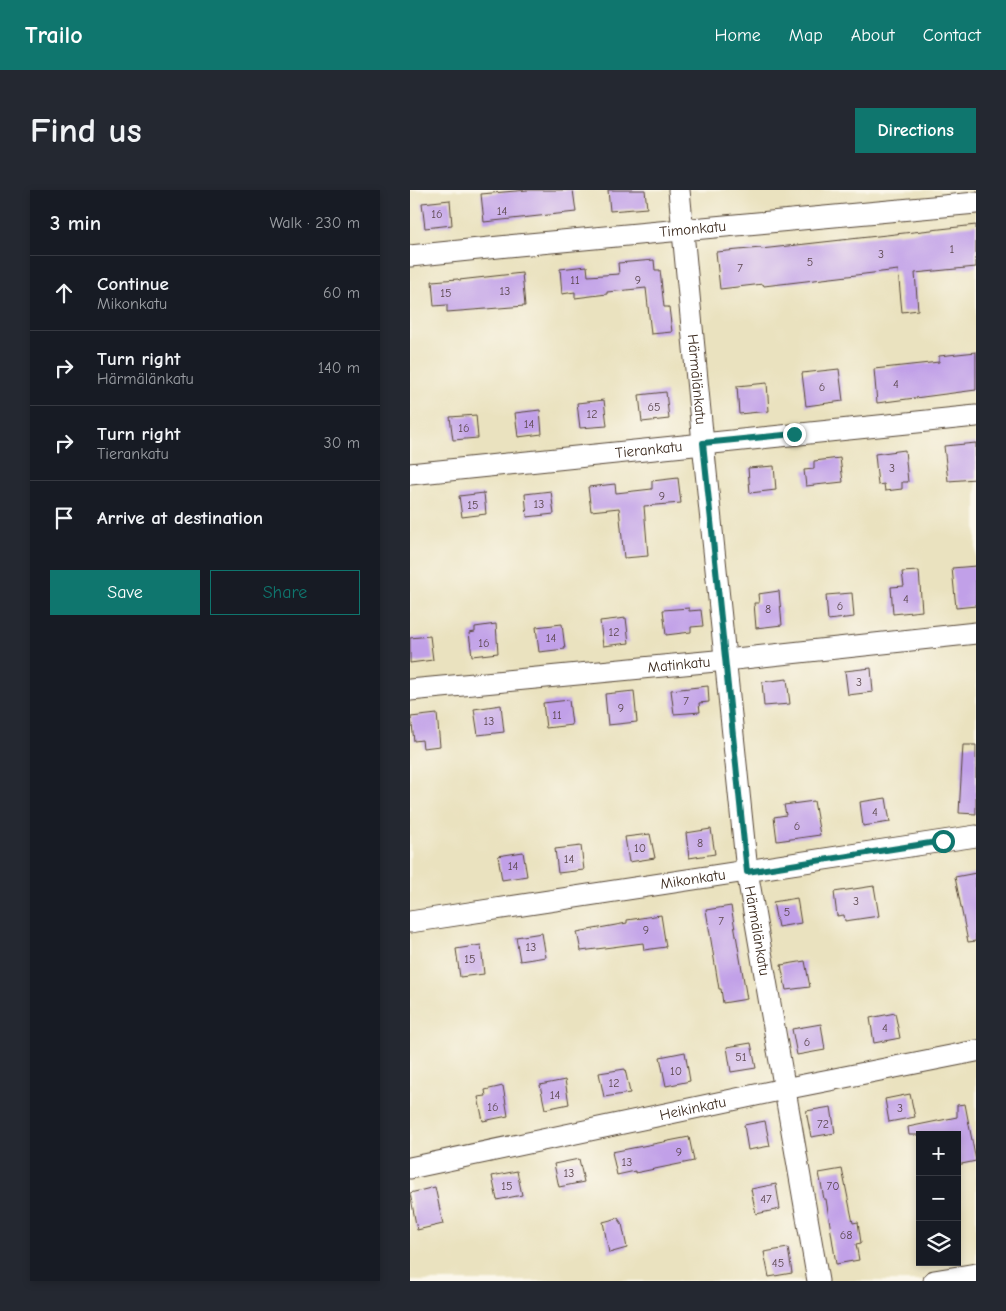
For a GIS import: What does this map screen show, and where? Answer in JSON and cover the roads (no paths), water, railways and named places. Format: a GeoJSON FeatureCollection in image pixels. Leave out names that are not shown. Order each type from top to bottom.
{"type":"FeatureCollection","features":[{"type":"Feature","properties":{"kind":"street","name":"Härmälänkatu"},"geometry":{"type":"LineString","coordinates":[[679,190],[747,872],[818,1281]]}},
{"type":"Feature","properties":{"kind":"street","name":"Timonkatu"},"geometry":{"type":"LineString","coordinates":[[410,256],[976,204]]}},
{"type":"Feature","properties":{"kind":"street","name":"Tierankatu"},"geometry":{"type":"LineString","coordinates":[[410,474],[976,416]]}},
{"type":"Feature","properties":{"kind":"street","name":"Matinkatu"},"geometry":{"type":"LineString","coordinates":[[410,690],[726,660],[976,632]]}},
{"type":"Feature","properties":{"kind":"street","name":"Mikonkatu"},"geometry":{"type":"LineString","coordinates":[[410,922],[976,836]]}},
{"type":"Feature","properties":{"kind":"street","name":"Heikinkatu"},"geometry":{"type":"LineString","coordinates":[[410,1168],[784,1089],[976,1051]]}},
{"type":"Feature","properties":{"kind":"street"},"geometry":{"type":"LineString","coordinates":[[934,1281],[976,1274]]}}]}
